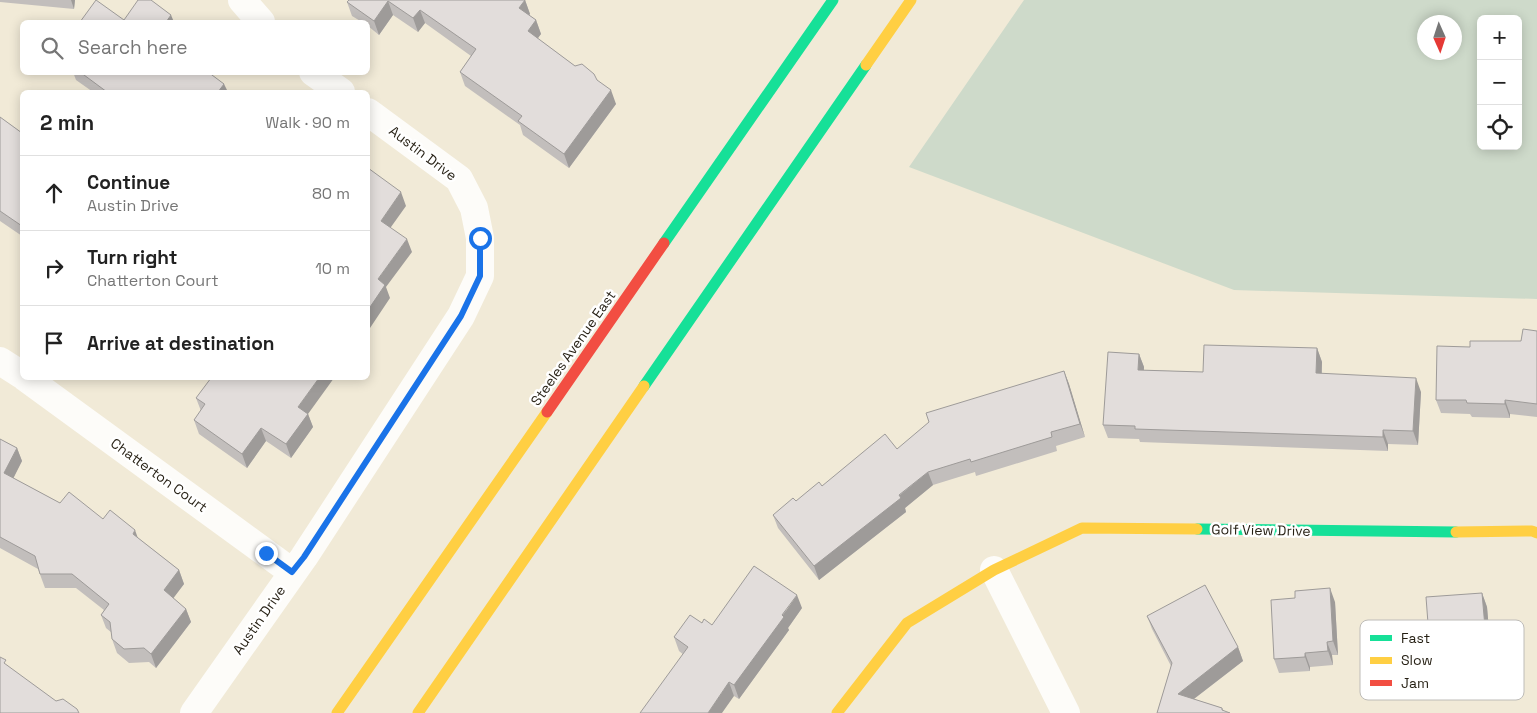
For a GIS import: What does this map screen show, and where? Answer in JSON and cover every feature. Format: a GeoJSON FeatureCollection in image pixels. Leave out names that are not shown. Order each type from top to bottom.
{"type":"FeatureCollection","features":[{"type":"Feature","properties":{"kind":"main road","name":"Steeles Avenue East"},"geometry":{"type":"LineString","coordinates":[[337,713],[833,0]]}},
{"type":"Feature","properties":{"kind":"main road"},"geometry":{"type":"LineString","coordinates":[[418,713],[910,0]]}},
{"type":"Feature","properties":{"kind":"main road","name":"Golf View Drive"},"geometry":{"type":"LineString","coordinates":[[837,713],[907,623],[994,570],[1082,528],[1532,531],[1537,533]]}},
{"type":"Feature","properties":{"kind":"street"},"geometry":{"type":"LineString","coordinates":[[242,0],[259,20]]}},
{"type":"Feature","properties":{"kind":"street"},"geometry":{"type":"LineString","coordinates":[[317,75],[338,90]]}},
{"type":"Feature","properties":{"kind":"street","name":"Austin Drive"},"geometry":{"type":"LineString","coordinates":[[194,713],[304,557],[461,316],[480,276],[480,238],[474,208],[459,179],[370,113]]}},
{"type":"Feature","properties":{"kind":"street"},"geometry":{"type":"LineString","coordinates":[[0,361],[20,374]]}},
{"type":"Feature","properties":{"kind":"street","name":"Chatterton Court"},"geometry":{"type":"LineString","coordinates":[[29,380],[292,572]]}},
{"type":"Feature","properties":{"kind":"street"},"geometry":{"type":"LineString","coordinates":[[994,570],[1066,713]]}},
{"type":"Feature","properties":{"kind":"green space"},"geometry":{"type":"Polygon","coordinates":[[[1024,0],[1537,0],[1537,299],[1234,290],[909,167],[1024,0]]]}},
{"type":"Feature","properties":{"kind":"building"},"geometry":{"type":"Polygon","coordinates":[[[96,0],[124,20],[81,20],[96,0]]]}},
{"type":"Feature","properties":{"kind":"building"},"geometry":{"type":"Polygon","coordinates":[[[138,0],[151,0],[171,15],[167,20],[124,20],[138,0]]]}},
{"type":"Feature","properties":{"kind":"building"},"geometry":{"type":"Polygon","coordinates":[[[349,0],[525,0],[519,8],[536,20],[528,31],[575,66],[582,64],[594,74],[597,80],[611,90],[564,154],[518,121],[522,116],[460,72],[476,49],[420,10],[413,18],[388,1],[374,21],[347,2],[349,0]]]}},
{"type":"Feature","properties":{"kind":"building"},"geometry":{"type":"Polygon","coordinates":[[[84,75],[212,75],[224,84],[220,90],[104,90],[84,75]]]}},
{"type":"Feature","properties":{"kind":"building"},"geometry":{"type":"Polygon","coordinates":[[[0,117],[20,132],[20,225],[0,211],[0,117]]]}},
{"type":"Feature","properties":{"kind":"building"},"geometry":{"type":"Polygon","coordinates":[[[370,169],[401,192],[381,221],[407,239],[378,279],[385,285],[370,307],[370,169]]]}},
{"type":"Feature","properties":{"kind":"building"},"geometry":{"type":"Polygon","coordinates":[[[1523,329],[1537,331],[1537,404],[1505,400],[1505,404],[1467,403],[1466,400],[1436,400],[1437,346],[1470,347],[1470,341],[1521,341],[1523,329]]]}},
{"type":"Feature","properties":{"kind":"building"},"geometry":{"type":"Polygon","coordinates":[[[1204,345],[1317,348],[1316,373],[1416,378],[1413,431],[1383,430],[1383,437],[1135,429],[1135,426],[1103,425],[1108,352],[1139,354],[1138,370],[1203,372],[1204,345]]]}},
{"type":"Feature","properties":{"kind":"building"},"geometry":{"type":"Polygon","coordinates":[[[1064,371],[1080,424],[1051,432],[1052,437],[971,462],[970,459],[928,472],[899,495],[901,498],[814,566],[773,515],[793,498],[796,501],[819,482],[822,486],[885,434],[897,449],[929,422],[926,413],[1064,371]]]}},
{"type":"Feature","properties":{"kind":"building"},"geometry":{"type":"Polygon","coordinates":[[[210,380],[318,380],[298,407],[308,414],[286,444],[261,428],[242,454],[194,420],[205,404],[196,398],[210,380]]]}},
{"type":"Feature","properties":{"kind":"building"},"geometry":{"type":"Polygon","coordinates":[[[0,439],[17,448],[4,473],[60,503],[69,492],[103,519],[110,510],[135,530],[133,534],[179,570],[164,590],[186,609],[151,654],[144,648],[124,649],[112,639],[110,622],[101,615],[109,604],[72,574],[40,574],[35,556],[0,537],[0,439]]]}},
{"type":"Feature","properties":{"kind":"building"},"geometry":{"type":"Polygon","coordinates":[[[754,566],[797,595],[782,615],[784,617],[734,685],[729,682],[708,713],[640,713],[688,647],[674,637],[690,615],[702,623],[704,619],[712,625],[754,566]]]}},
{"type":"Feature","properties":{"kind":"building"},"geometry":{"type":"Polygon","coordinates":[[[1205,585],[1238,647],[1178,694],[1222,708],[1222,710],[1230,713],[1157,713],[1172,663],[1147,616],[1205,585]]]}},
{"type":"Feature","properties":{"kind":"building"},"geometry":{"type":"Polygon","coordinates":[[[1330,588],[1333,641],[1327,642],[1328,651],[1305,653],[1305,657],[1274,659],[1271,600],[1295,598],[1295,591],[1330,588]]]}},
{"type":"Feature","properties":{"kind":"building"},"geometry":{"type":"Polygon","coordinates":[[[1482,593],[1484,620],[1428,620],[1426,597],[1482,593]]]}},
{"type":"Feature","properties":{"kind":"building"},"geometry":{"type":"Polygon","coordinates":[[[0,657],[6,660],[4,663],[56,701],[63,699],[77,709],[79,713],[0,713],[0,657]]]}},
{"type":"Feature","properties":{"kind":"traffic: fast"},"geometry":{"type":"LineString","coordinates":[[664,243],[833,0]]}},
{"type":"Feature","properties":{"kind":"traffic: fast"},"geometry":{"type":"LineString","coordinates":[[644,386],[866,65]]}},
{"type":"Feature","properties":{"kind":"traffic: fast"},"geometry":{"type":"LineString","coordinates":[[1197,529],[1456,532]]}},
{"type":"Feature","properties":{"kind":"traffic: slow"},"geometry":{"type":"LineString","coordinates":[[866,65],[911,0]]}},
{"type":"Feature","properties":{"kind":"traffic: slow"},"geometry":{"type":"LineString","coordinates":[[418,713],[644,386]]}},
{"type":"Feature","properties":{"kind":"traffic: slow"},"geometry":{"type":"LineString","coordinates":[[337,713],[547,412]]}},
{"type":"Feature","properties":{"kind":"traffic: slow"},"geometry":{"type":"LineString","coordinates":[[837,713],[907,623],[994,570],[1082,528],[1197,529]]}},
{"type":"Feature","properties":{"kind":"traffic: slow"},"geometry":{"type":"LineString","coordinates":[[1456,532],[1532,531],[1537,533]]}},
{"type":"Feature","properties":{"kind":"traffic: jam"},"geometry":{"type":"LineString","coordinates":[[547,412],[664,243]]}},
{"type":"Feature","properties":{"kind":"route"},"geometry":{"type":"LineString","coordinates":[[266,553],[292,572],[304,557],[461,316],[480,276],[480,238]]}}]}
